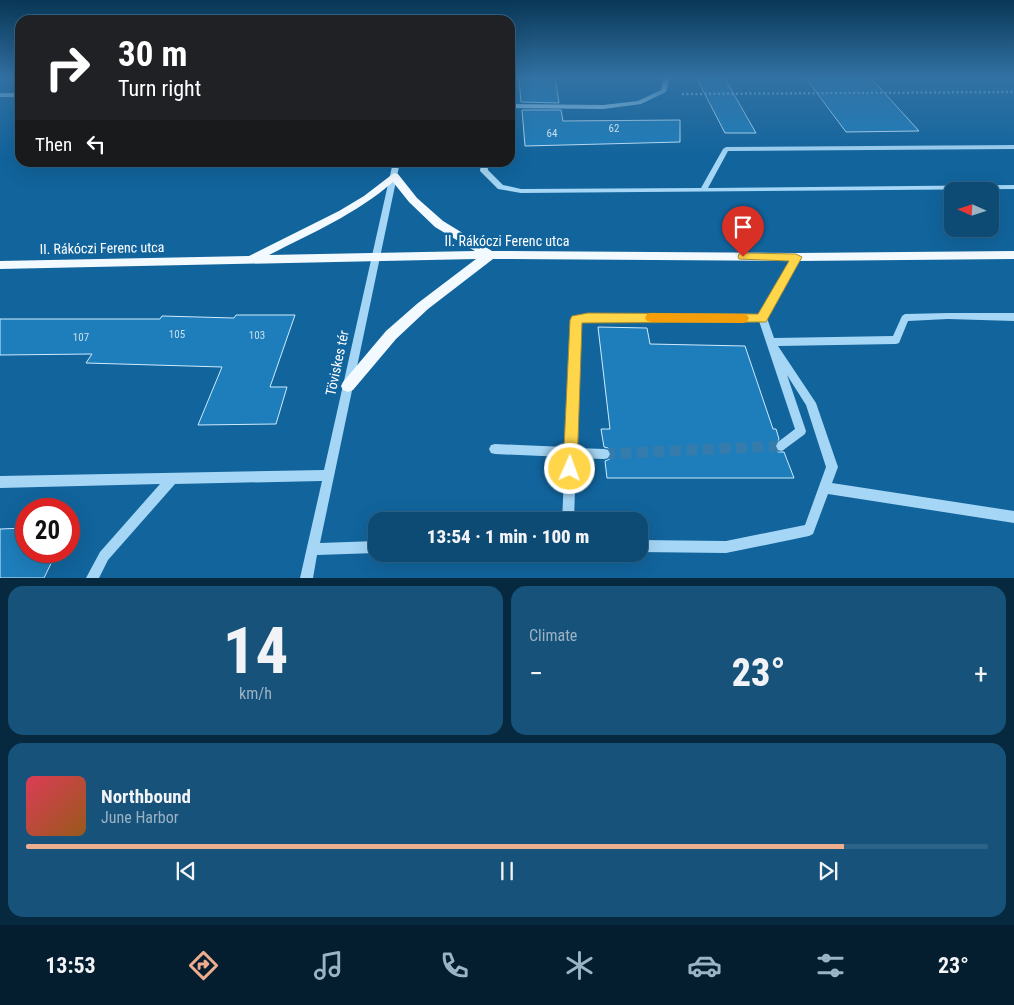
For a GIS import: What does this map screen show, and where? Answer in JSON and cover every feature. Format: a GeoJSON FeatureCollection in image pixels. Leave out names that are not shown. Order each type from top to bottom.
{"type":"FeatureCollection","features":[{"type":"Feature","properties":{"kind":"main road"},"geometry":{"type":"LineString","coordinates":[[250,260],[343,213],[368,198],[394,176],[413,200],[439,224],[490,255],[424,306],[391,335],[348,386]]}},
{"type":"Feature","properties":{"kind":"main road","name":"II. Rákóczi Ferenc utca"},"geometry":{"type":"LineString","coordinates":[[0,265],[490,255],[796,257],[1014,255]]}},
{"type":"Feature","properties":{"kind":"street"},"geometry":{"type":"LineString","coordinates":[[515,106],[603,106],[627,104]]}},
{"type":"Feature","properties":{"kind":"street"},"geometry":{"type":"LineString","coordinates":[[703,190],[726,149],[1014,147]]}},
{"type":"Feature","properties":{"kind":"street"},"geometry":{"type":"LineString","coordinates":[[376,257],[395,167]]}},
{"type":"Feature","properties":{"kind":"street"},"geometry":{"type":"LineString","coordinates":[[484,167],[484,171],[501,187],[521,191],[1014,187]]}},
{"type":"Feature","properties":{"kind":"street","name":"Töviskes tér"},"geometry":{"type":"LineString","coordinates":[[306,578],[376,257]]}},
{"type":"Feature","properties":{"kind":"street"},"geometry":{"type":"LineString","coordinates":[[782,446],[801,431],[762,318],[796,257]]}},
{"type":"Feature","properties":{"kind":"street"},"geometry":{"type":"LineString","coordinates":[[770,342],[896,340],[905,318],[948,316],[1014,317]]}},
{"type":"Feature","properties":{"kind":"street"},"geometry":{"type":"LineString","coordinates":[[568,512],[576,320],[588,317],[762,318]]}},
{"type":"Feature","properties":{"kind":"street"},"geometry":{"type":"LineString","coordinates":[[648,546],[726,546],[809,530],[832,467],[811,403],[770,342]]}},
{"type":"Feature","properties":{"kind":"street"},"geometry":{"type":"LineString","coordinates":[[495,449],[604,454]]}},
{"type":"Feature","properties":{"kind":"street"},"geometry":{"type":"LineString","coordinates":[[0,482],[328,475]]}},
{"type":"Feature","properties":{"kind":"street"},"geometry":{"type":"LineString","coordinates":[[92,578],[104,556],[172,479]]}},
{"type":"Feature","properties":{"kind":"street"},"geometry":{"type":"LineString","coordinates":[[825,488],[1014,517]]}},
{"type":"Feature","properties":{"kind":"street"},"geometry":{"type":"LineString","coordinates":[[312,549],[368,546]]}},
{"type":"Feature","properties":{"kind":"building"},"geometry":{"type":"Polygon","coordinates":[[[710,104],[739,104],[756,133],[725,133],[710,104]]]}},
{"type":"Feature","properties":{"kind":"building"},"geometry":{"type":"Polygon","coordinates":[[[825,104],[894,104],[919,131],[846,132],[825,104]]]}},
{"type":"Feature","properties":{"kind":"building"},"geometry":{"type":"Polygon","coordinates":[[[522,110],[561,110],[563,121],[680,120],[680,142],[525,146],[522,110]]]}},
{"type":"Feature","properties":{"kind":"building"},"geometry":{"type":"Polygon","coordinates":[[[236,315],[295,315],[270,387],[287,387],[276,424],[198,425],[222,367],[86,363],[92,354],[0,355],[0,319],[160,319],[162,316],[234,318],[236,315]]]}},
{"type":"Feature","properties":{"kind":"building"},"geometry":{"type":"Polygon","coordinates":[[[598,327],[647,328],[650,344],[745,346],[773,429],[776,429],[779,439],[774,447],[778,452],[784,452],[794,478],[607,478],[605,461],[610,459],[612,453],[608,448],[604,447],[601,429],[610,429],[598,327]]]}},
{"type":"Feature","properties":{"kind":"building"},"geometry":{"type":"Polygon","coordinates":[[[15,528],[15,563],[51,563],[44,578],[0,578],[0,529],[15,528]]]}},
{"type":"Feature","properties":{"kind":"tunnel"},"geometry":{"type":"LineString","coordinates":[[604,454],[782,446]]}},
{"type":"Feature","properties":{"kind":"slow traffic"},"geometry":{"type":"LineString","coordinates":[[651,318],[743,318]]}},
{"type":"Feature","properties":{"kind":"route"},"geometry":{"type":"LineString","coordinates":[[570,469],[576,320],[588,317],[762,318],[796,257],[743,257]]}}]}
